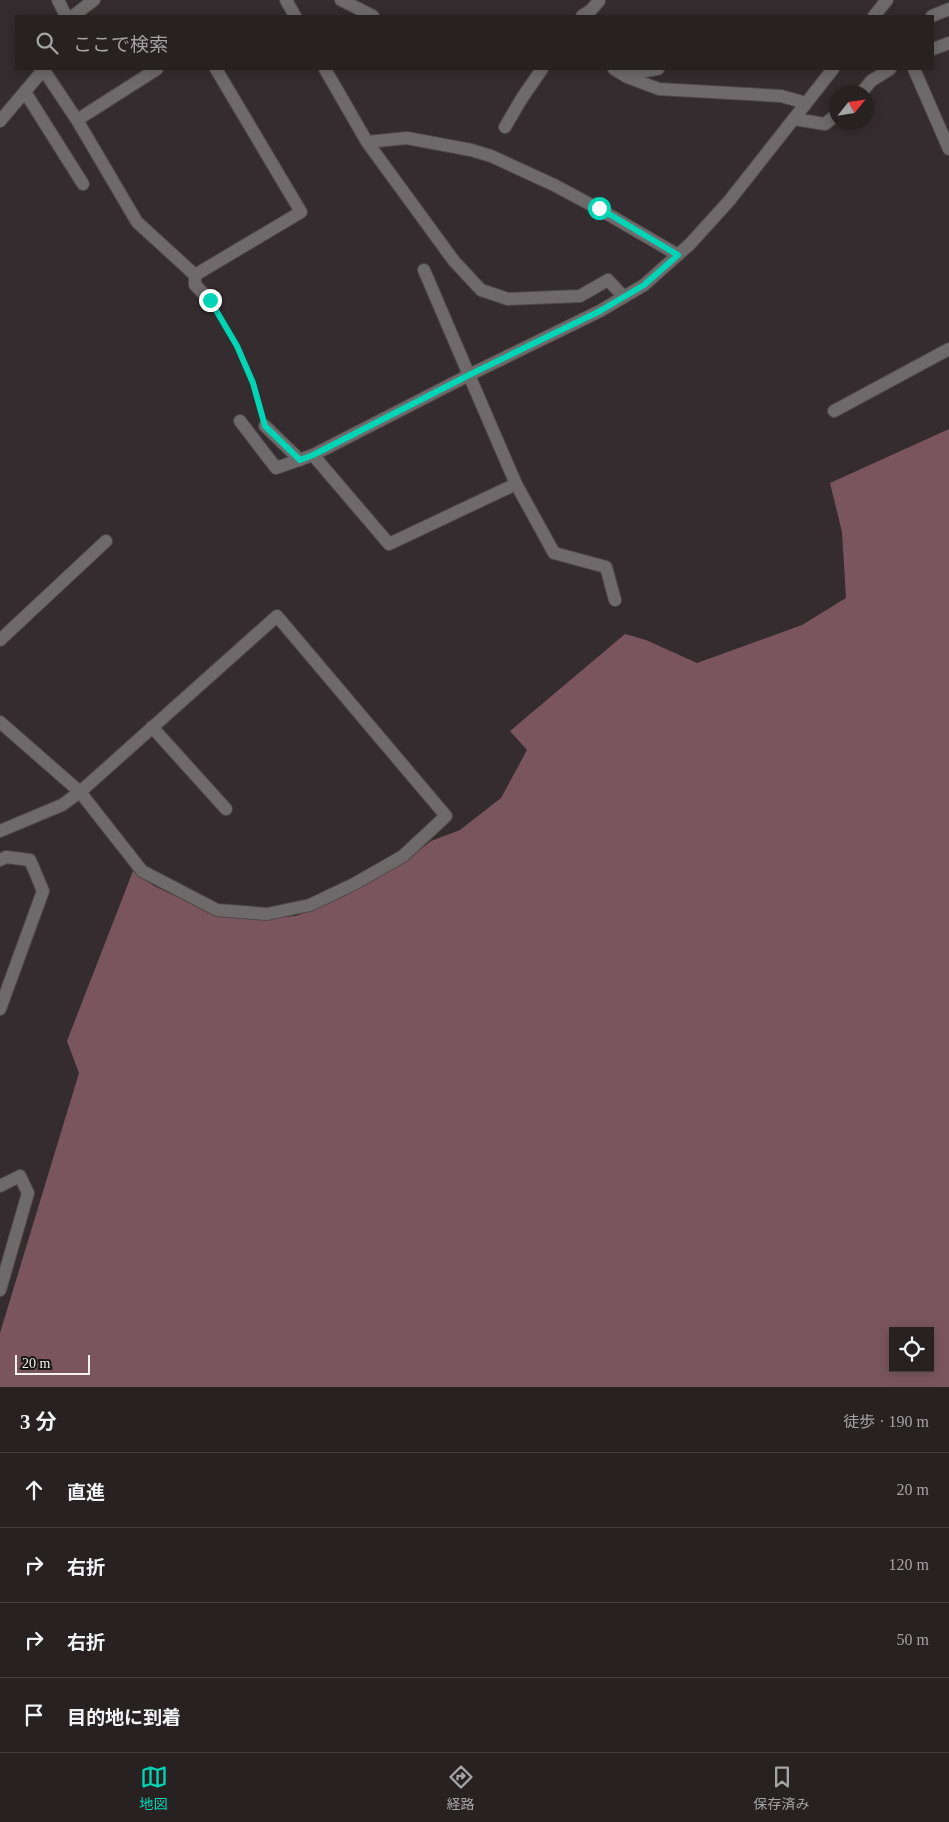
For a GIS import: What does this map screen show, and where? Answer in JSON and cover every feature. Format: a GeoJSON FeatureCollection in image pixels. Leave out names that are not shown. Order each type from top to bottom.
{"type":"FeatureCollection","features":[{"type":"Feature","properties":{"kind":"street"},"geometry":{"type":"LineString","coordinates":[[58,0],[66,15]]}},
{"type":"Feature","properties":{"kind":"street"},"geometry":{"type":"LineString","coordinates":[[74,15],[94,0]]}},
{"type":"Feature","properties":{"kind":"street"},"geometry":{"type":"LineString","coordinates":[[286,0],[294,15]]}},
{"type":"Feature","properties":{"kind":"street"},"geometry":{"type":"LineString","coordinates":[[341,0],[371,15]]}},
{"type":"Feature","properties":{"kind":"street"},"geometry":{"type":"LineString","coordinates":[[875,15],[887,0]]}},
{"type":"Feature","properties":{"kind":"street"},"geometry":{"type":"LineString","coordinates":[[584,15],[599,1]]}},
{"type":"Feature","properties":{"kind":"street"},"geometry":{"type":"LineString","coordinates":[[934,15],[949,9]]}},
{"type":"Feature","properties":{"kind":"street"},"geometry":{"type":"LineString","coordinates":[[934,49],[949,43]]}},
{"type":"Feature","properties":{"kind":"street"},"geometry":{"type":"LineString","coordinates":[[0,121],[43,70]]}},
{"type":"Feature","properties":{"kind":"street"},"geometry":{"type":"LineString","coordinates":[[45,70],[77,120],[137,222],[195,275],[195,285],[210,300]]}},
{"type":"Feature","properties":{"kind":"street"},"geometry":{"type":"LineString","coordinates":[[77,120],[155,70]]}},
{"type":"Feature","properties":{"kind":"street"},"geometry":{"type":"LineString","coordinates":[[195,275],[301,212],[217,70]]}},
{"type":"Feature","properties":{"kind":"street"},"geometry":{"type":"LineString","coordinates":[[326,70],[367,142],[454,261],[481,290],[508,299],[580,296],[608,280],[624,296]]}},
{"type":"Feature","properties":{"kind":"street"},"geometry":{"type":"LineString","coordinates":[[505,127],[541,70]]}},
{"type":"Feature","properties":{"kind":"street"},"geometry":{"type":"LineString","coordinates":[[619,72],[645,70]]}},
{"type":"Feature","properties":{"kind":"street"},"geometry":{"type":"LineString","coordinates":[[240,421],[276,468],[300,460],[600,311],[644,285],[690,244],[729,201],[832,70]]}},
{"type":"Feature","properties":{"kind":"street"},"geometry":{"type":"LineString","coordinates":[[868,85],[888,70]]}},
{"type":"Feature","properties":{"kind":"street"},"geometry":{"type":"LineString","coordinates":[[914,70],[949,149]]}},
{"type":"Feature","properties":{"kind":"street"},"geometry":{"type":"LineString","coordinates":[[619,72],[659,89],[781,96],[806,103]]}},
{"type":"Feature","properties":{"kind":"street"},"geometry":{"type":"LineString","coordinates":[[25,92],[83,184]]}},
{"type":"Feature","properties":{"kind":"street"},"geometry":{"type":"LineString","coordinates":[[794,119],[825,124],[829,121]]}},
{"type":"Feature","properties":{"kind":"street"},"geometry":{"type":"LineString","coordinates":[[367,142],[407,138],[471,150],[491,156],[554,184],[599,208],[678,255]]}},
{"type":"Feature","properties":{"kind":"street"},"geometry":{"type":"LineString","coordinates":[[424,270],[516,484],[554,553],[606,567],[615,600]]}},
{"type":"Feature","properties":{"kind":"street"},"geometry":{"type":"LineString","coordinates":[[834,411],[949,348]]}},
{"type":"Feature","properties":{"kind":"street"},"geometry":{"type":"LineString","coordinates":[[265,426],[300,460]]}},
{"type":"Feature","properties":{"kind":"street"},"geometry":{"type":"LineString","coordinates":[[313,455],[389,544],[516,484]]}},
{"type":"Feature","properties":{"kind":"street"},"geometry":{"type":"LineString","coordinates":[[0,640],[106,541]]}},
{"type":"Feature","properties":{"kind":"street"},"geometry":{"type":"LineString","coordinates":[[0,722],[80,792],[142,871],[218,910],[267,914],[310,905],[354,884],[403,856],[446,816],[277,616],[80,792],[62,804],[0,831]]}},
{"type":"Feature","properties":{"kind":"street"},"geometry":{"type":"LineString","coordinates":[[152,727],[226,808]]}},
{"type":"Feature","properties":{"kind":"street"},"geometry":{"type":"LineString","coordinates":[[0,860],[6,857],[30,860],[43,891],[0,1009]]}},
{"type":"Feature","properties":{"kind":"street"},"geometry":{"type":"LineString","coordinates":[[0,1186],[20,1176],[28,1193],[0,1290]]}},
{"type":"Feature","properties":{"kind":"path"},"geometry":{"type":"LineString","coordinates":[[210,300],[237,346],[253,383],[265,426]]}},
{"type":"Feature","properties":{"kind":"shaded area"},"geometry":{"type":"Polygon","coordinates":[[[949,429],[949,1387],[0,1387],[0,1333],[79,1073],[67,1041],[133,871],[154,886],[216,915],[269,918],[296,916],[341,898],[402,864],[431,841],[460,830],[501,798],[527,750],[510,731],[625,634],[646,640],[697,663],[802,625],[846,598],[842,532],[830,483],[949,429]]]}},
{"type":"Feature","properties":{"kind":"route"},"geometry":{"type":"LineString","coordinates":[[210,300],[237,346],[253,383],[265,426],[300,460],[600,311],[644,285],[678,255],[599,208]]}}]}
